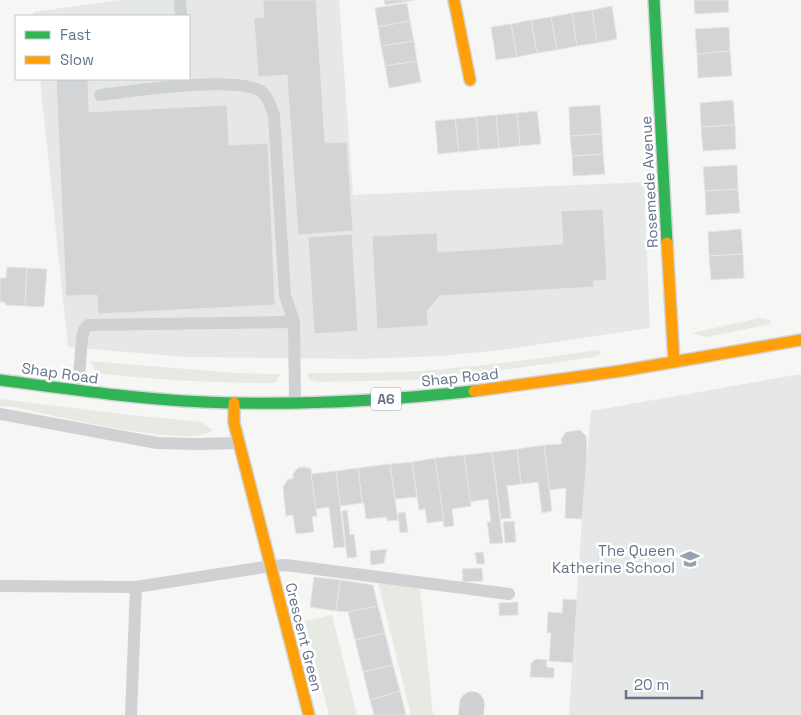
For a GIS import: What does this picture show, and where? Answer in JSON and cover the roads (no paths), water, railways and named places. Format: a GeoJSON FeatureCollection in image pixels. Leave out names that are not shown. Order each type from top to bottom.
{"type":"FeatureCollection","features":[{"type":"Feature","properties":{"kind":"main road"},"geometry":{"type":"LineString","coordinates":[[454,0],[470,80]]}},
{"type":"Feature","properties":{"kind":"main road","name":"Rosemede Avenue"},"geometry":{"type":"LineString","coordinates":[[654,0],[674,362]]}},
{"type":"Feature","properties":{"kind":"main road","name":"Shap Road"},"geometry":{"type":"LineString","coordinates":[[0,380],[162,400],[234,403],[438,395],[508,387],[674,362],[801,340]]}},
{"type":"Feature","properties":{"kind":"main road","name":"Crescent Green"},"geometry":{"type":"LineString","coordinates":[[234,403],[234,423],[309,715]]}},
{"type":"Feature","properties":{"kind":"lane"},"geometry":{"type":"LineString","coordinates":[[180,0],[181,15]]}},
{"type":"Feature","properties":{"kind":"lane"},"geometry":{"type":"LineString","coordinates":[[100,95],[187,82],[248,86],[264,94],[274,115],[285,294],[294,322],[295,402]]}},
{"type":"Feature","properties":{"kind":"lane"},"geometry":{"type":"LineString","coordinates":[[78,390],[82,338],[84,330],[88,325],[294,322]]}},
{"type":"Feature","properties":{"kind":"lane"},"geometry":{"type":"LineString","coordinates":[[0,414],[156,443],[239,443]]}},
{"type":"Feature","properties":{"kind":"lane"},"geometry":{"type":"LineString","coordinates":[[0,586],[136,587],[286,565],[509,594]]}},
{"type":"Feature","properties":{"kind":"lane"},"geometry":{"type":"LineString","coordinates":[[131,715],[136,587]]}},
{"type":"Feature","properties":{"kind":"place","name":"The Queen Katherine School"},"geometry":{"type":"Point","coordinates":[690,559]}}]}
